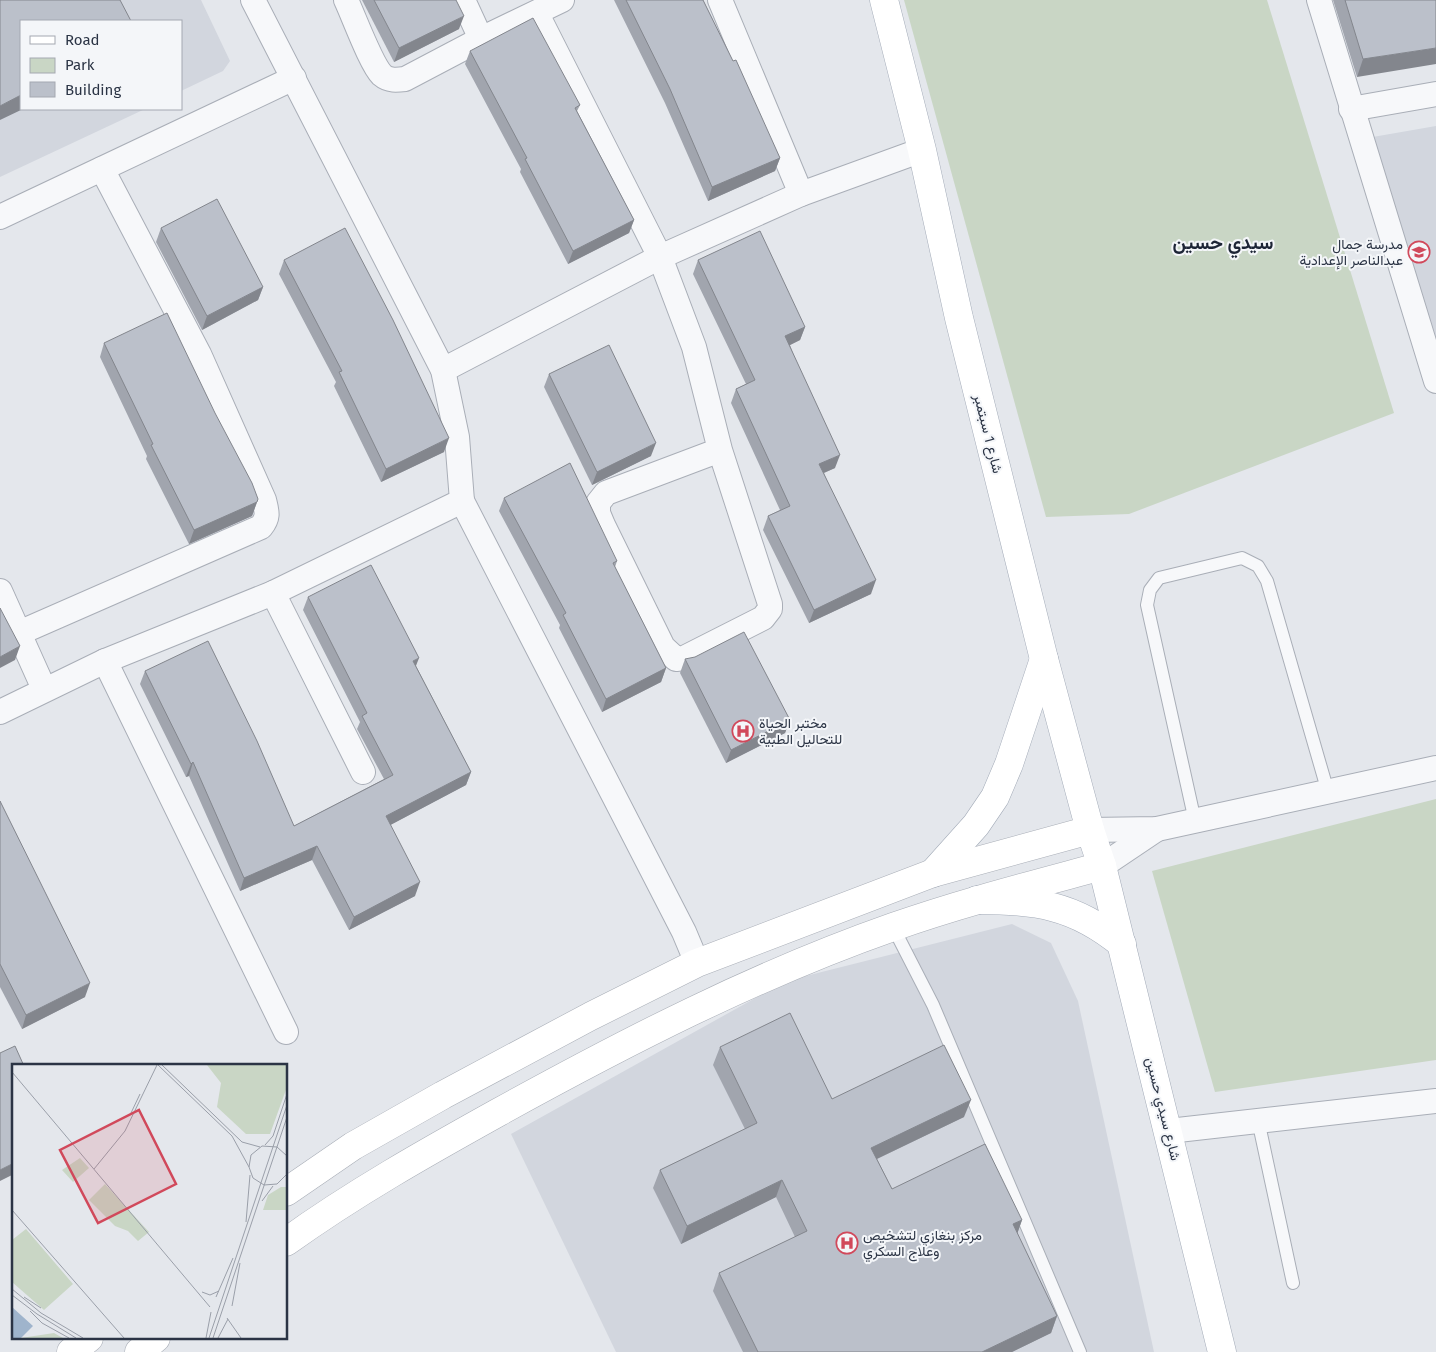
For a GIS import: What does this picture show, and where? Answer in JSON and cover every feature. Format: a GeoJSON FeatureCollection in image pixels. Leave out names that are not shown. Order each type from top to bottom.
{"type":"FeatureCollection","features":[{"type":"Feature","properties":{"kind":"main road","name":"شارع 1 سبتمبر"},"geometry":{"type":"LineString","coordinates":[[884,0],[922,150],[962,327],[1044,659],[1090,830],[1102,866]]}},
{"type":"Feature","properties":{"kind":"main road"},"geometry":{"type":"LineString","coordinates":[[934,873],[976,826],[995,797],[1009,764],[1044,659]]}},
{"type":"Feature","properties":{"kind":"main road"},"geometry":{"type":"LineString","coordinates":[[288,1191],[353,1146],[443,1095],[591,1016],[697,963],[934,873],[1090,830]]}},
{"type":"Feature","properties":{"kind":"main road"},"geometry":{"type":"LineString","coordinates":[[288,1241],[423,1154],[589,1061],[759,981],[892,927],[977,900],[1102,866]]}},
{"type":"Feature","properties":{"kind":"main road","name":"شارع سيدي حسين"},"geometry":{"type":"LineString","coordinates":[[1102,866],[1169,1130],[1198,1259],[1222,1352]]}},
{"type":"Feature","properties":{"kind":"main road"},"geometry":{"type":"LineString","coordinates":[[977,900],[1023,901],[1077,914],[1099,925],[1122,944]]}},
{"type":"Feature","properties":{"kind":"main road"},"geometry":{"type":"LineString","coordinates":[[71,1352],[87,1340]]}},
{"type":"Feature","properties":{"kind":"main road"},"geometry":{"type":"LineString","coordinates":[[139,1352],[154,1340]]}},
{"type":"Feature","properties":{"kind":"street"},"geometry":{"type":"LineString","coordinates":[[253,0],[443,370],[457,437],[462,501],[684,932],[697,963]]}},
{"type":"Feature","properties":{"kind":"street"},"geometry":{"type":"LineString","coordinates":[[346,0],[376,65],[383,75],[393,80],[405,79],[562,0]]}},
{"type":"Feature","properties":{"kind":"street"},"geometry":{"type":"LineString","coordinates":[[463,0],[482,39]]}},
{"type":"Feature","properties":{"kind":"street"},"geometry":{"type":"LineString","coordinates":[[720,0],[801,194]]}},
{"type":"Feature","properties":{"kind":"street"},"geometry":{"type":"LineString","coordinates":[[1319,0],[1436,380]]}},
{"type":"Feature","properties":{"kind":"street"},"geometry":{"type":"LineString","coordinates":[[537,14],[660,257],[694,347],[720,450],[770,609],[763,618],[684,658],[676,658],[663,647],[598,513],[598,503],[606,493],[720,450]]}},
{"type":"Feature","properties":{"kind":"street"},"geometry":{"type":"LineString","coordinates":[[0,217],[294,78]]}},
{"type":"Feature","properties":{"kind":"street"},"geometry":{"type":"LineString","coordinates":[[1351,109],[1436,94]]}},
{"type":"Feature","properties":{"kind":"street"},"geometry":{"type":"LineString","coordinates":[[443,370],[660,257],[801,194],[922,150]]}},
{"type":"Feature","properties":{"kind":"street"},"geometry":{"type":"LineString","coordinates":[[19,633],[260,527],[267,519],[264,500],[199,354],[102,169]]}},
{"type":"Feature","properties":{"kind":"street"},"geometry":{"type":"LineString","coordinates":[[0,712],[104,661],[273,593],[462,501]]}},
{"type":"Feature","properties":{"kind":"street"},"geometry":{"type":"LineString","coordinates":[[0,590],[44,689]]}},
{"type":"Feature","properties":{"kind":"street"},"geometry":{"type":"LineString","coordinates":[[273,593],[364,772]]}},
{"type":"Feature","properties":{"kind":"street"},"geometry":{"type":"LineString","coordinates":[[104,661],[286,1032]]}},
{"type":"Feature","properties":{"kind":"street"},"geometry":{"type":"LineString","coordinates":[[1090,830],[1157,829],[1436,768]]}},
{"type":"Feature","properties":{"kind":"street"},"geometry":{"type":"LineString","coordinates":[[1102,866],[1157,829]]}},
{"type":"Feature","properties":{"kind":"street"},"geometry":{"type":"LineString","coordinates":[[1169,1130],[1436,1101]]}},
{"type":"Feature","properties":{"kind":"lane"},"geometry":{"type":"LineString","coordinates":[[1195,821],[1147,605],[1150,590],[1159,578],[1242,558],[1258,566],[1267,581],[1328,792]]}},
{"type":"Feature","properties":{"kind":"lane"},"geometry":{"type":"LineString","coordinates":[[892,927],[933,1005],[1080,1352]]}},
{"type":"Feature","properties":{"kind":"lane"},"geometry":{"type":"LineString","coordinates":[[1258,1120],[1293,1283]]}},
{"type":"Feature","properties":{"kind":"shaded area"},"geometry":{"type":"Polygon","coordinates":[[[0,0],[201,0],[230,61],[223,71],[182,91],[182,20],[20,20],[20,110],[143,110],[0,177],[0,0]]]}},
{"type":"Feature","properties":{"kind":"shaded area","name":"مدرسة جمال عبدالناصر الإعدادية"},"geometry":{"type":"Polygon","coordinates":[[[1436,126],[1436,366],[1367,138],[1436,126]]]}},
{"type":"Feature","properties":{"kind":"shaded area","name":"مركز بنغازي لتشخيص وعلاج السكري"},"geometry":{"type":"Polygon","coordinates":[[[1012,924],[1051,943],[1078,1001],[1154,1352],[616,1352],[511,1134],[786,981],[1012,924]]]}},
{"type":"Feature","properties":{"kind":"green space"},"geometry":{"type":"Polygon","coordinates":[[[904,0],[1267,0],[1394,413],[1129,514],[1046,517],[904,0]]]}},
{"type":"Feature","properties":{"kind":"green space"},"geometry":{"type":"Polygon","coordinates":[[[1436,799],[1436,1060],[1215,1092],[1152,871],[1436,799]]]}},
{"type":"Feature","properties":{"kind":"building"},"geometry":{"type":"Polygon","coordinates":[[[0,0],[120,0],[130,20],[20,20],[20,96],[0,106],[0,0]]]}},
{"type":"Feature","properties":{"kind":"building"},"geometry":{"type":"Polygon","coordinates":[[[374,0],[456,0],[464,16],[399,48],[374,0]]]}},
{"type":"Feature","properties":{"kind":"building"},"geometry":{"type":"Polygon","coordinates":[[[626,0],[703,0],[733,61],[736,60],[780,158],[712,187],[670,89],[626,0]]]}},
{"type":"Feature","properties":{"kind":"building"},"geometry":{"type":"Polygon","coordinates":[[[1345,0],[1436,0],[1436,48],[1363,59],[1345,0]]]}},
{"type":"Feature","properties":{"kind":"building"},"geometry":{"type":"Polygon","coordinates":[[[533,18],[580,105],[575,108],[634,220],[573,251],[525,159],[527,158],[470,51],[533,18]]]}},
{"type":"Feature","properties":{"kind":"building"},"geometry":{"type":"Polygon","coordinates":[[[217,199],[263,287],[207,316],[161,228],[217,199]]]}},
{"type":"Feature","properties":{"kind":"building"},"geometry":{"type":"Polygon","coordinates":[[[345,228],[393,320],[449,438],[386,469],[339,372],[342,371],[284,260],[345,228]]]}},
{"type":"Feature","properties":{"kind":"building"},"geometry":{"type":"Polygon","coordinates":[[[760,231],[805,327],[785,336],[840,455],[819,464],[876,580],[814,610],[768,516],[790,506],[736,389],[755,380],[698,260],[760,231]]]}},
{"type":"Feature","properties":{"kind":"building"},"geometry":{"type":"Polygon","coordinates":[[[167,313],[215,413],[252,483],[258,499],[257,502],[194,530],[151,445],[153,444],[104,343],[167,313]]]}},
{"type":"Feature","properties":{"kind":"building"},"geometry":{"type":"Polygon","coordinates":[[[609,345],[656,443],[597,472],[549,374],[609,345]]]}},
{"type":"Feature","properties":{"kind":"building"},"geometry":{"type":"Polygon","coordinates":[[[570,463],[617,561],[613,563],[666,668],[606,699],[563,615],[566,613],[504,498],[570,463]]]}},
{"type":"Feature","properties":{"kind":"building"},"geometry":{"type":"Polygon","coordinates":[[[371,565],[419,658],[413,661],[471,772],[386,816],[420,882],[354,917],[317,846],[244,878],[193,762],[191,764],[145,671],[208,641],[257,741],[294,826],[393,775],[362,716],[367,713],[308,597],[371,565]]]}},
{"type":"Feature","properties":{"kind":"building"},"geometry":{"type":"Polygon","coordinates":[[[0,608],[20,646],[0,657],[0,608]]]}},
{"type":"Feature","properties":{"kind":"building"},"geometry":{"type":"Polygon","coordinates":[[[744,632],[790,720],[731,750],[685,659],[695,657],[744,632]]]}},
{"type":"Feature","properties":{"kind":"building"},"geometry":{"type":"Polygon","coordinates":[[[0,801],[90,983],[26,1015],[0,964],[0,801]]]}},
{"type":"Feature","properties":{"kind":"building"},"geometry":{"type":"Polygon","coordinates":[[[790,1013],[832,1099],[944,1045],[971,1100],[871,1148],[892,1189],[985,1144],[1022,1220],[1013,1224],[1057,1316],[982,1352],[758,1352],[719,1273],[807,1231],[782,1180],[687,1226],[660,1170],[757,1123],[720,1047],[790,1013]]]}},
{"type":"Feature","properties":{"kind":"building"},"geometry":{"type":"Polygon","coordinates":[[[15,1046],[23,1064],[12,1064],[12,1164],[0,1170],[0,1053],[15,1046]]]}},
{"type":"Feature","properties":{"kind":"place","name":"مدرسة جمال عبدالناصر الإعدادية"},"geometry":{"type":"Point","coordinates":[1419,252]}},
{"type":"Feature","properties":{"kind":"place","name":"مختبر الحياة للتحاليل الطبية"},"geometry":{"type":"Point","coordinates":[743,731]}},
{"type":"Feature","properties":{"kind":"place","name":"مركز بنغازي لتشخيص وعلاج السكري"},"geometry":{"type":"Point","coordinates":[847,1243]}},
{"type":"Feature","properties":{"kind":"district","name":"سيدي حسين"},"geometry":{"type":"Point","coordinates":[1223,242]}}]}
